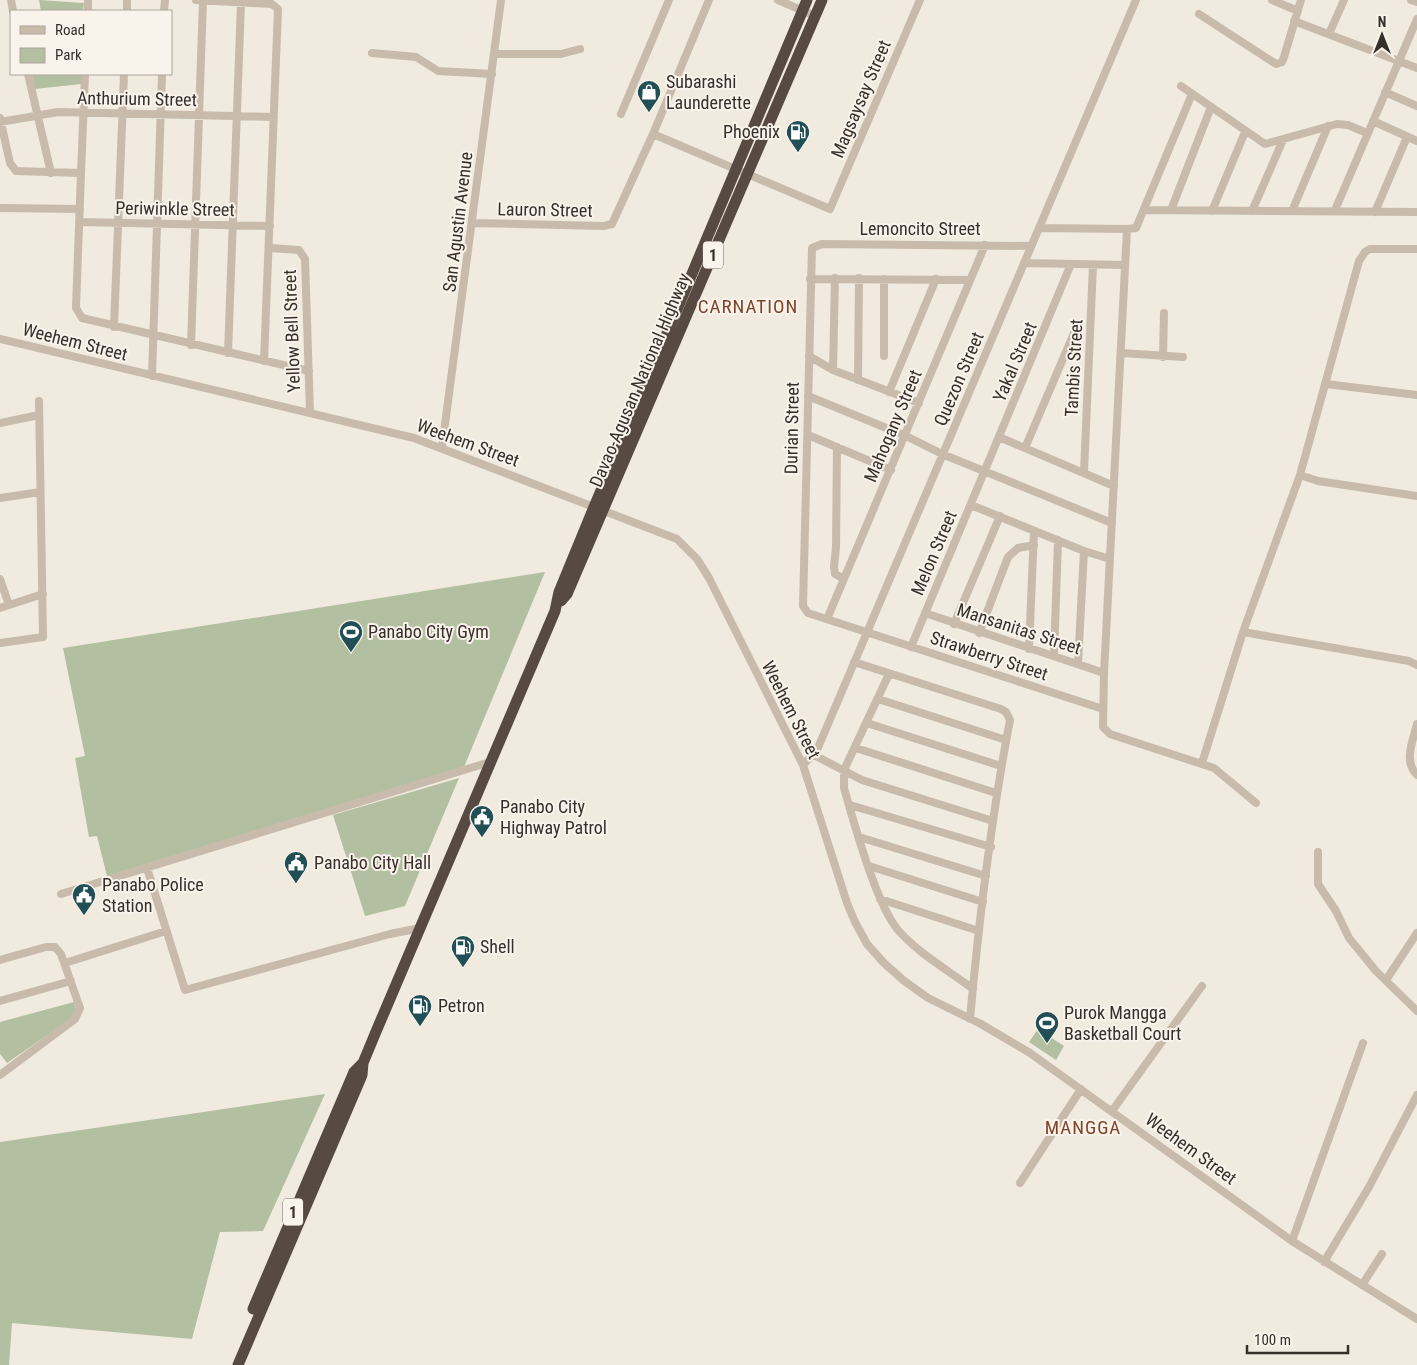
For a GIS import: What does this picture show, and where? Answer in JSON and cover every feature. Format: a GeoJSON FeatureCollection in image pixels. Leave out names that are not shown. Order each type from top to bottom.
{"type":"FeatureCollection","features":[{"type":"Feature","properties":{"kind":"highway","name":"Davao-Agusan National Highway"},"geometry":{"type":"LineString","coordinates":[[230,1365],[362,1075],[363,1063],[557,606],[559,592],[720,237],[822,0]]}},
{"type":"Feature","properties":{"kind":"highway","name":"Davao-Agusan National Highway"},"geometry":{"type":"LineString","coordinates":[[598,508],[709,232],[805,5]]}},
{"type":"Feature","properties":{"kind":"highway"},"geometry":{"type":"LineString","coordinates":[[747,142],[758,148]]}},
{"type":"Feature","properties":{"kind":"highway"},"geometry":{"type":"LineString","coordinates":[[709,232],[720,237]]}},
{"type":"Feature","properties":{"kind":"highway","name":"Davao-Agusan National Highway"},"geometry":{"type":"LineString","coordinates":[[238,1365],[282,1250]]}},
{"type":"Feature","properties":{"kind":"street"},"geometry":{"type":"LineString","coordinates":[[196,0],[272,4],[277,6],[264,361]]}},
{"type":"Feature","properties":{"kind":"street","name":"San Agustin Avenue"},"geometry":{"type":"LineString","coordinates":[[442,447],[501,0]]}},
{"type":"Feature","properties":{"kind":"street"},"geometry":{"type":"LineString","coordinates":[[621,114],[669,0]]}},
{"type":"Feature","properties":{"kind":"street","name":"Lauron Street"},"geometry":{"type":"LineString","coordinates":[[473,223],[604,226],[612,224],[653,134],[709,0]]}},
{"type":"Feature","properties":{"kind":"street"},"geometry":{"type":"LineString","coordinates":[[778,0],[805,5],[815,16]]}},
{"type":"Feature","properties":{"kind":"street","name":"Magsaysay Street"},"geometry":{"type":"LineString","coordinates":[[748,173],[830,209],[920,0]]}},
{"type":"Feature","properties":{"kind":"street","name":"Quezon Street"},"geometry":{"type":"LineString","coordinates":[[803,765],[814,755],[1136,0]]}},
{"type":"Feature","properties":{"kind":"street"},"geometry":{"type":"LineString","coordinates":[[1272,0],[1298,11]]}},
{"type":"Feature","properties":{"kind":"street"},"geometry":{"type":"LineString","coordinates":[[1199,14],[1276,64],[1282,62],[1284,58],[1301,0]]}},
{"type":"Feature","properties":{"kind":"street"},"geometry":{"type":"LineString","coordinates":[[1329,34],[1344,0]]}},
{"type":"Feature","properties":{"kind":"street"},"geometry":{"type":"LineString","coordinates":[[1411,0],[1417,2]]}},
{"type":"Feature","properties":{"kind":"street"},"geometry":{"type":"LineString","coordinates":[[191,345],[203,1]]}},
{"type":"Feature","properties":{"kind":"street"},"geometry":{"type":"LineString","coordinates":[[228,353],[241,3]]}},
{"type":"Feature","properties":{"kind":"street"},"geometry":{"type":"LineString","coordinates":[[1335,210],[1417,20]]}},
{"type":"Feature","properties":{"kind":"street"},"geometry":{"type":"LineString","coordinates":[[1294,21],[1417,68]]}},
{"type":"Feature","properties":{"kind":"street"},"geometry":{"type":"LineString","coordinates":[[494,54],[561,54],[580,49]]}},
{"type":"Feature","properties":{"kind":"street"},"geometry":{"type":"LineString","coordinates":[[372,53],[416,57],[438,71],[492,74]]}},
{"type":"Feature","properties":{"kind":"street"},"geometry":{"type":"LineString","coordinates":[[28,75],[50,173]]}},
{"type":"Feature","properties":{"kind":"street"},"geometry":{"type":"LineString","coordinates":[[85,75],[77,312],[82,318],[114,327],[309,371]]}},
{"type":"Feature","properties":{"kind":"street"},"geometry":{"type":"LineString","coordinates":[[114,327],[124,75]]}},
{"type":"Feature","properties":{"kind":"street"},"geometry":{"type":"LineString","coordinates":[[152,376],[162,75]]}},
{"type":"Feature","properties":{"kind":"street"},"geometry":{"type":"LineString","coordinates":[[1181,86],[1265,144],[1342,123],[1367,133]]}},
{"type":"Feature","properties":{"kind":"street"},"geometry":{"type":"LineString","coordinates":[[1385,92],[1417,106]]}},
{"type":"Feature","properties":{"kind":"street"},"geometry":{"type":"LineString","coordinates":[[1038,228],[1136,228],[1192,94]]}},
{"type":"Feature","properties":{"kind":"street"},"geometry":{"type":"LineString","coordinates":[[1171,210],[1211,107]]}},
{"type":"Feature","properties":{"kind":"street","name":"Anthurium Street"},"geometry":{"type":"LineString","coordinates":[[0,121],[37,114],[84,112],[274,116]]}},
{"type":"Feature","properties":{"kind":"street"},"geometry":{"type":"LineString","coordinates":[[0,121],[12,168],[22,172],[81,173]]}},
{"type":"Feature","properties":{"kind":"street"},"geometry":{"type":"LineString","coordinates":[[1373,121],[1417,141]]}},
{"type":"Feature","properties":{"kind":"street"},"geometry":{"type":"LineString","coordinates":[[1292,211],[1328,126]]}},
{"type":"Feature","properties":{"kind":"street"},"geometry":{"type":"LineString","coordinates":[[1212,211],[1245,132]]}},
{"type":"Feature","properties":{"kind":"street"},"geometry":{"type":"LineString","coordinates":[[653,134],[748,173]]}},
{"type":"Feature","properties":{"kind":"street"},"geometry":{"type":"LineString","coordinates":[[1375,212],[1407,137]]}},
{"type":"Feature","properties":{"kind":"street"},"geometry":{"type":"LineString","coordinates":[[1252,211],[1283,140]]}},
{"type":"Feature","properties":{"kind":"street"},"geometry":{"type":"LineString","coordinates":[[0,208],[80,209]]}},
{"type":"Feature","properties":{"kind":"street"},"geometry":{"type":"LineString","coordinates":[[1144,210],[1416,211]]}},
{"type":"Feature","properties":{"kind":"street","name":"Periwinkle Street"},"geometry":{"type":"LineString","coordinates":[[80,222],[270,226]]}},
{"type":"Feature","properties":{"kind":"street"},"geometry":{"type":"LineString","coordinates":[[1127,229],[1104,673],[1104,729],[1110,734],[1202,763],[1228,778],[1256,803]]}},
{"type":"Feature","properties":{"kind":"street","name":"Lemoncito Street"},"geometry":{"type":"LineString","coordinates":[[810,251],[815,246],[822,244],[1031,246]]}},
{"type":"Feature","properties":{"kind":"street","name":"Mahogany Street"},"geometry":{"type":"LineString","coordinates":[[827,619],[920,403],[985,245]]}},
{"type":"Feature","properties":{"kind":"street","name":"Yellow Bell Street"},"geometry":{"type":"LineString","coordinates":[[269,248],[299,250],[305,259],[310,413]]}},
{"type":"Feature","properties":{"kind":"street"},"geometry":{"type":"LineString","coordinates":[[1202,763],[1242,632],[1300,475],[1359,261],[1365,252],[1380,248],[1417,250]]}},
{"type":"Feature","properties":{"kind":"street","name":"Durian Street"},"geometry":{"type":"LineString","coordinates":[[803,606],[808,435],[810,251]]}},
{"type":"Feature","properties":{"kind":"street"},"geometry":{"type":"LineString","coordinates":[[1024,263],[1125,265]]}},
{"type":"Feature","properties":{"kind":"street","name":"Yakal Street"},"geometry":{"type":"LineString","coordinates":[[985,471],[1072,264]]}},
{"type":"Feature","properties":{"kind":"street","name":"Tambis Street"},"geometry":{"type":"LineString","coordinates":[[1084,472],[1093,265]]}},
{"type":"Feature","properties":{"kind":"street"},"geometry":{"type":"LineString","coordinates":[[833,370],[835,278]]}},
{"type":"Feature","properties":{"kind":"street"},"geometry":{"type":"LineString","coordinates":[[858,380],[859,278]]}},
{"type":"Feature","properties":{"kind":"street"},"geometry":{"type":"LineString","coordinates":[[884,278],[884,356]]}},
{"type":"Feature","properties":{"kind":"street"},"geometry":{"type":"LineString","coordinates":[[810,279],[970,280]]}},
{"type":"Feature","properties":{"kind":"street"},"geometry":{"type":"LineString","coordinates":[[889,392],[936,279]]}},
{"type":"Feature","properties":{"kind":"street"},"geometry":{"type":"LineString","coordinates":[[1163,357],[1164,313]]}},
{"type":"Feature","properties":{"kind":"street"},"geometry":{"type":"LineString","coordinates":[[1025,448],[1077,326]]}},
{"type":"Feature","properties":{"kind":"street","name":"Weehem Street"},"geometry":{"type":"LineString","coordinates":[[0,339],[414,438],[669,534],[697,558],[803,765],[846,903],[867,944],[914,990],[1030,1052],[1292,1241],[1417,1319]]}},
{"type":"Feature","properties":{"kind":"street"},"geometry":{"type":"LineString","coordinates":[[1120,353],[1183,357]]}},
{"type":"Feature","properties":{"kind":"street"},"geometry":{"type":"LineString","coordinates":[[809,356],[833,370],[920,403]]}},
{"type":"Feature","properties":{"kind":"street"},"geometry":{"type":"LineString","coordinates":[[1326,384],[1417,395]]}},
{"type":"Feature","properties":{"kind":"street"},"geometry":{"type":"LineString","coordinates":[[808,396],[906,436],[942,454],[1112,522]]}},
{"type":"Feature","properties":{"kind":"street"},"geometry":{"type":"LineString","coordinates":[[0,643],[43,637],[39,401]]}},
{"type":"Feature","properties":{"kind":"street"},"geometry":{"type":"LineString","coordinates":[[0,423],[39,415]]}},
{"type":"Feature","properties":{"kind":"street"},"geometry":{"type":"LineString","coordinates":[[808,435],[891,470]]}},
{"type":"Feature","properties":{"kind":"street"},"geometry":{"type":"LineString","coordinates":[[999,437],[1114,486]]}},
{"type":"Feature","properties":{"kind":"street"},"geometry":{"type":"LineString","coordinates":[[837,447],[834,567],[835,574],[844,579]]}},
{"type":"Feature","properties":{"kind":"street","name":"Melon Street"},"geometry":{"type":"LineString","coordinates":[[912,647],[985,471]]}},
{"type":"Feature","properties":{"kind":"street"},"geometry":{"type":"LineString","coordinates":[[1300,475],[1318,481],[1417,496]]}},
{"type":"Feature","properties":{"kind":"street"},"geometry":{"type":"LineString","coordinates":[[0,498],[40,492]]}},
{"type":"Feature","properties":{"kind":"street"},"geometry":{"type":"LineString","coordinates":[[971,505],[1084,551],[1110,559]]}},
{"type":"Feature","properties":{"kind":"street"},"geometry":{"type":"LineString","coordinates":[[954,624],[1000,516]]}},
{"type":"Feature","properties":{"kind":"street"},"geometry":{"type":"LineString","coordinates":[[1029,648],[1034,531]]}},
{"type":"Feature","properties":{"kind":"street"},"geometry":{"type":"LineString","coordinates":[[1054,656],[1058,540]]}},
{"type":"Feature","properties":{"kind":"street"},"geometry":{"type":"LineString","coordinates":[[979,633],[1008,557],[1018,548],[1034,545]]}},
{"type":"Feature","properties":{"kind":"street"},"geometry":{"type":"LineString","coordinates":[[1078,664],[1084,551]]}},
{"type":"Feature","properties":{"kind":"street"},"geometry":{"type":"LineString","coordinates":[[0,579],[9,605]]}},
{"type":"Feature","properties":{"kind":"street"},"geometry":{"type":"LineString","coordinates":[[0,608],[42,594]]}},
{"type":"Feature","properties":{"kind":"street","name":"Strawberry Street"},"geometry":{"type":"LineString","coordinates":[[803,606],[808,614],[1103,708]]}},
{"type":"Feature","properties":{"kind":"street","name":"Mansanitas Street"},"geometry":{"type":"LineString","coordinates":[[925,613],[979,633],[1104,673]]}},
{"type":"Feature","properties":{"kind":"street"},"geometry":{"type":"LineString","coordinates":[[1242,632],[1409,661],[1417,665]]}},
{"type":"Feature","properties":{"kind":"street"},"geometry":{"type":"LineString","coordinates":[[854,662],[1006,712],[1010,720],[996,793],[970,1019]]}},
{"type":"Feature","properties":{"kind":"street"},"geometry":{"type":"LineString","coordinates":[[889,674],[856,748],[844,770],[844,788],[880,899],[898,930],[935,962],[973,989]]}},
{"type":"Feature","properties":{"kind":"street"},"geometry":{"type":"LineString","coordinates":[[878,699],[1006,740]]}},
{"type":"Feature","properties":{"kind":"street"},"geometry":{"type":"LineString","coordinates":[[867,723],[1000,766]]}},
{"type":"Feature","properties":{"kind":"street"},"geometry":{"type":"LineString","coordinates":[[1417,724],[1410,757],[1410,766],[1417,775]]}},
{"type":"Feature","properties":{"kind":"street"},"geometry":{"type":"LineString","coordinates":[[856,748],[996,793]]}},
{"type":"Feature","properties":{"kind":"street"},"geometry":{"type":"LineString","coordinates":[[814,755],[862,780],[993,821]]}},
{"type":"Feature","properties":{"kind":"street"},"geometry":{"type":"LineString","coordinates":[[60,894],[490,762]]}},
{"type":"Feature","properties":{"kind":"street"},"geometry":{"type":"LineString","coordinates":[[850,805],[990,847]]}},
{"type":"Feature","properties":{"kind":"street"},"geometry":{"type":"LineString","coordinates":[[859,836],[986,876]]}},
{"type":"Feature","properties":{"kind":"street"},"geometry":{"type":"LineString","coordinates":[[1318,852],[1317,878],[1323,893],[1336,911],[1356,948],[1416,1008]]}},
{"type":"Feature","properties":{"kind":"street"},"geometry":{"type":"LineString","coordinates":[[870,866],[983,902]]}},
{"type":"Feature","properties":{"kind":"street"},"geometry":{"type":"LineString","coordinates":[[147,868],[185,990],[390,934],[420,928]]}},
{"type":"Feature","properties":{"kind":"street"},"geometry":{"type":"LineString","coordinates":[[880,899],[979,931]]}},
{"type":"Feature","properties":{"kind":"street"},"geometry":{"type":"LineString","coordinates":[[65,963],[166,931]]}},
{"type":"Feature","properties":{"kind":"street"},"geometry":{"type":"LineString","coordinates":[[1386,980],[1417,933]]}},
{"type":"Feature","properties":{"kind":"street"},"geometry":{"type":"LineString","coordinates":[[0,960],[51,947],[59,950],[79,1003],[78,1016],[1,1070]]}},
{"type":"Feature","properties":{"kind":"street"},"geometry":{"type":"LineString","coordinates":[[0,1001],[71,981]]}},
{"type":"Feature","properties":{"kind":"street"},"geometry":{"type":"LineString","coordinates":[[1112,1111],[1202,986]]}},
{"type":"Feature","properties":{"kind":"street"},"geometry":{"type":"LineString","coordinates":[[1292,1241],[1363,1043]]}},
{"type":"Feature","properties":{"kind":"street"},"geometry":{"type":"LineString","coordinates":[[1020,1183],[1082,1088]]}},
{"type":"Feature","properties":{"kind":"street"},"geometry":{"type":"LineString","coordinates":[[1324,1262],[1369,1187],[1417,1095]]}},
{"type":"Feature","properties":{"kind":"street"},"geometry":{"type":"LineString","coordinates":[[1362,1285],[1382,1254]]}},
{"type":"Feature","properties":{"kind":"green space"},"geometry":{"type":"Polygon","coordinates":[[[39,0],[84,3],[83,10],[41,10],[39,0]]]}},
{"type":"Feature","properties":{"kind":"green space"},"geometry":{"type":"Polygon","coordinates":[[[32,75],[82,75],[81,84],[35,89],[32,75]]]}},
{"type":"Feature","properties":{"kind":"green space"},"geometry":{"type":"Polygon","coordinates":[[[545,572],[464,767],[107,876],[97,836],[89,837],[75,758],[85,756],[63,648],[545,572]]]}},
{"type":"Feature","properties":{"kind":"green space"},"geometry":{"type":"Polygon","coordinates":[[[459,778],[405,906],[365,916],[333,815],[459,778]]]}},
{"type":"Feature","properties":{"kind":"green space"},"geometry":{"type":"Polygon","coordinates":[[[74,1002],[76,1010],[72,1018],[7,1063],[0,1054],[0,1022],[74,1002]]]}},
{"type":"Feature","properties":{"kind":"green space","name":"Purok Mangga Basketball Court"},"geometry":{"type":"Polygon","coordinates":[[[1038,1029],[1064,1046],[1056,1060],[1029,1042],[1038,1029]]]}},
{"type":"Feature","properties":{"kind":"green space"},"geometry":{"type":"Polygon","coordinates":[[[325,1094],[263,1231],[220,1232],[192,1339],[12,1323],[9,1365],[0,1365],[0,1142],[325,1094]]]}},
{"type":"Feature","properties":{"kind":"place","name":"Subarashi Launderette"},"geometry":{"type":"Point","coordinates":[649,113]}},
{"type":"Feature","properties":{"kind":"place","name":"Phoenix"},"geometry":{"type":"Point","coordinates":[798,153]}},
{"type":"Feature","properties":{"kind":"place","name":"Panabo City Gym"},"geometry":{"type":"Point","coordinates":[351,653]}},
{"type":"Feature","properties":{"kind":"place","name":"Panabo City Highway Patrol"},"geometry":{"type":"Point","coordinates":[482,838]}},
{"type":"Feature","properties":{"kind":"place","name":"Panabo City Hall"},"geometry":{"type":"Point","coordinates":[296,884]}},
{"type":"Feature","properties":{"kind":"place","name":"Panabo Police Station"},"geometry":{"type":"Point","coordinates":[84,916]}},
{"type":"Feature","properties":{"kind":"place","name":"Shell"},"geometry":{"type":"Point","coordinates":[463,968]}},
{"type":"Feature","properties":{"kind":"place","name":"Petron"},"geometry":{"type":"Point","coordinates":[420,1027]}},
{"type":"Feature","properties":{"kind":"place","name":"Purok Mangga Basketball Court"},"geometry":{"type":"Point","coordinates":[1047,1044]}},
{"type":"Feature","properties":{"kind":"district","name":"CARNATION"},"geometry":{"type":"Point","coordinates":[748,306]}},
{"type":"Feature","properties":{"kind":"district","name":"MANGGA"},"geometry":{"type":"Point","coordinates":[1083,1127]}}]}
